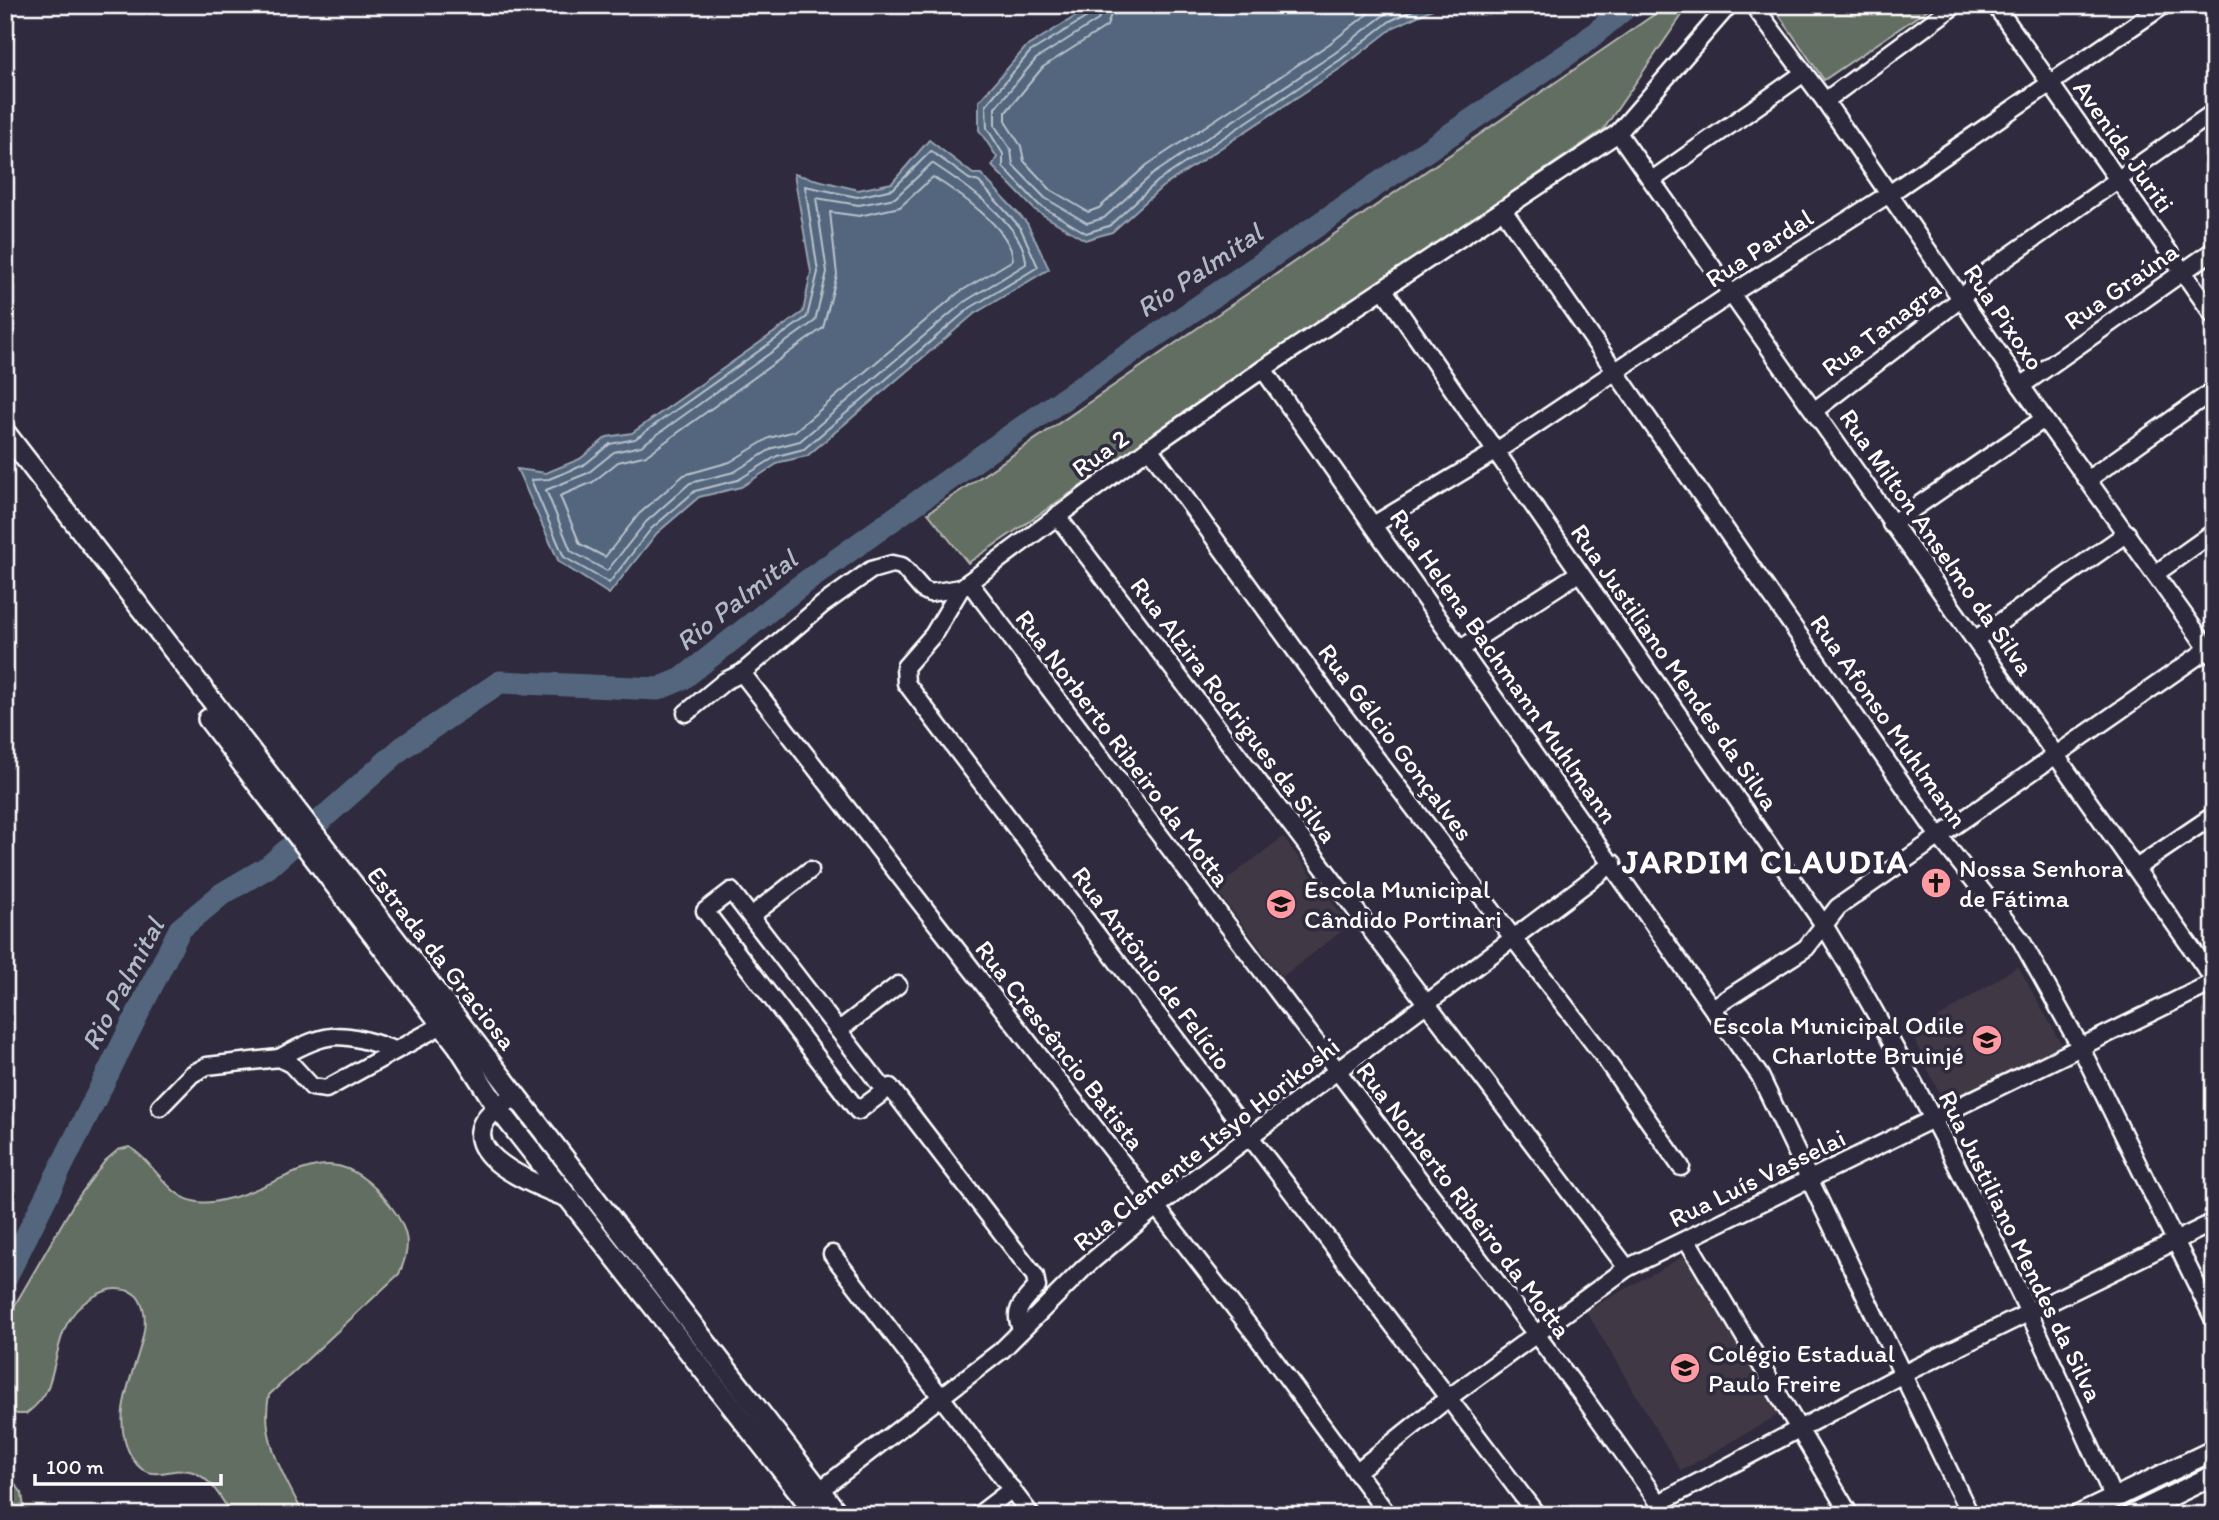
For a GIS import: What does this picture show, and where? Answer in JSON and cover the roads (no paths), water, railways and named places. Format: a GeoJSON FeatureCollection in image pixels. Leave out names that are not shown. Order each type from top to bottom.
{"type":"FeatureCollection","features":[{"type":"Feature","properties":{"kind":"main road","name":"Estrada da Graciosa"},"geometry":{"type":"LineString","coordinates":[[5,432],[287,812]]}},
{"type":"Feature","properties":{"kind":"main road","name":"Estrada da Graciosa"},"geometry":{"type":"LineString","coordinates":[[5,450],[316,850],[442,1024],[498,1107],[815,1501],[839,1515]]}},
{"type":"Feature","properties":{"kind":"main road","name":"Estrada da Graciosa"},"geometry":{"type":"LineString","coordinates":[[316,850],[515,1096],[815,1501]]}},
{"type":"Feature","properties":{"kind":"main road"},"geometry":{"type":"LineString","coordinates":[[515,1096],[481,1123],[480,1137],[488,1153],[509,1172],[571,1198]]}},
{"type":"Feature","properties":{"kind":"main road"},"geometry":{"type":"LineString","coordinates":[[2079,1515],[2214,1450]]}},
{"type":"Feature","properties":{"kind":"main road"},"geometry":{"type":"LineString","coordinates":[[2132,1515],[2214,1475]]}},
{"type":"Feature","properties":{"kind":"street","name":"Rua 2"},"geometry":{"type":"LineString","coordinates":[[965,585],[1149,448],[1263,369],[1618,134],[1729,5]]}},
{"type":"Feature","properties":{"kind":"street","name":"Rua Pixoxo"},"geometry":{"type":"LineString","coordinates":[[1753,5],[1825,101],[2044,419],[2211,653]]}},
{"type":"Feature","properties":{"kind":"street"},"geometry":{"type":"LineString","coordinates":[[1825,101],[1955,5]]}},
{"type":"Feature","properties":{"kind":"street","name":"Avenida Juriti"},"geometry":{"type":"LineString","coordinates":[[1995,5],[2050,85],[2119,177],[2214,316]]}},
{"type":"Feature","properties":{"kind":"street","name":"Rua Pardal"},"geometry":{"type":"LineString","coordinates":[[1375,524],[1495,452],[1616,374],[1731,294],[1889,194],[2164,5]]}},
{"type":"Feature","properties":{"kind":"street"},"geometry":{"type":"LineString","coordinates":[[1652,180],[1804,74]]}},
{"type":"Feature","properties":{"kind":"street","name":"Rua Tanagra"},"geometry":{"type":"LineString","coordinates":[[1815,410],[1962,298],[1988,271],[2214,112]]}},
{"type":"Feature","properties":{"kind":"street","name":"Rua Milton Anselmo da Silva"},"geometry":{"type":"LineString","coordinates":[[1618,134],[1815,410],[1891,524],[1976,639],[2214,981]]}},
{"type":"Feature","properties":{"kind":"street","name":"Rua Afonso Muhlmann"},"geometry":{"type":"LineString","coordinates":[[1503,210],[1938,835],[2021,940],[2080,1046],[2214,1320]]}},
{"type":"Feature","properties":{"kind":"street","name":"Rua Graúna"},"geometry":{"type":"LineString","coordinates":[[2021,386],[2214,250]]}},
{"type":"Feature","properties":{"kind":"street","name":"Rua Justiliano Mendes da Silva"},"geometry":{"type":"LineString","coordinates":[[1384,290],[1824,925],[1889,1033],[1934,1119],[2030,1311],[2113,1497]]}},
{"type":"Feature","properties":{"kind":"street","name":"Rua Helena Bachmann Muhlmann"},"geometry":{"type":"LineString","coordinates":[[1263,369],[1714,1007],[1759,1076],[1970,1515]]}},
{"type":"Feature","properties":{"kind":"street"},"geometry":{"type":"LineString","coordinates":[[2087,480],[2214,390]]}},
{"type":"Feature","properties":{"kind":"street"},"geometry":{"type":"LineString","coordinates":[[1891,524],[2044,419]]}},
{"type":"Feature","properties":{"kind":"street","name":"Rua Gélcio Gonçalves"},"geometry":{"type":"LineString","coordinates":[[1149,448],[1327,694],[1515,938],[1681,1167]]}},
{"type":"Feature","properties":{"kind":"street","name":"Rua Alzira Rodrigues da Silva"},"geometry":{"type":"LineString","coordinates":[[1057,516],[1627,1268]]}},
{"type":"Feature","properties":{"kind":"street"},"geometry":{"type":"LineString","coordinates":[[2155,574],[2214,532]]}},
{"type":"Feature","properties":{"kind":"street"},"geometry":{"type":"LineString","coordinates":[[1976,639],[2127,533]]}},
{"type":"Feature","properties":{"kind":"street"},"geometry":{"type":"LineString","coordinates":[[686,713],[726,681],[742,673],[822,605],[881,566],[902,566],[922,589],[930,593],[965,585]]}},
{"type":"Feature","properties":{"kind":"street"},"geometry":{"type":"LineString","coordinates":[[1462,648],[1579,573]]}},
{"type":"Feature","properties":{"kind":"street","name":"Rua Norberto Ribeiro da Motta"},"geometry":{"type":"LineString","coordinates":[[965,585],[1337,1072],[1662,1509]]}},
{"type":"Feature","properties":{"kind":"street","name":"Rua Antônio de Felício"},"geometry":{"type":"LineString","coordinates":[[965,585],[933,635],[905,667],[906,683],[1537,1515]]}},
{"type":"Feature","properties":{"kind":"street"},"geometry":{"type":"LineString","coordinates":[[1714,1007],[1806,948],[1838,907],[1938,835],[2055,753],[2211,653]]}},
{"type":"Feature","properties":{"kind":"street","name":"Rua Crescêncio Batista"},"geometry":{"type":"LineString","coordinates":[[742,673],[1255,1334],[1388,1515]]}},
{"type":"Feature","properties":{"kind":"street"},"geometry":{"type":"LineString","coordinates":[[2136,868],[2214,815]]}},
{"type":"Feature","properties":{"kind":"street","name":"Rua Clemente Itsyo Horikoshi"},"geometry":{"type":"LineString","coordinates":[[815,1501],[942,1395],[1002,1350],[1085,1267],[1156,1208],[1612,863]]}},
{"type":"Feature","properties":{"kind":"street"},"geometry":{"type":"LineString","coordinates":[[751,916],[810,870]]}},
{"type":"Feature","properties":{"kind":"street"},"geometry":{"type":"LineString","coordinates":[[885,1091],[731,891],[705,911],[858,1111],[885,1091],[890,1087],[1035,1276],[1037,1287],[1020,1304],[1017,1314],[1022,1330]]}},
{"type":"Feature","properties":{"kind":"street","name":"Rua Luís Vasselai"},"geometry":{"type":"LineString","coordinates":[[1356,1472],[1447,1399],[1627,1268],[2214,981]]}},
{"type":"Feature","properties":{"kind":"street"},"geometry":{"type":"LineString","coordinates":[[839,1030],[898,985]]}},
{"type":"Feature","properties":{"kind":"street"},"geometry":{"type":"LineString","coordinates":[[279,1058],[291,1064],[312,1087],[326,1089],[442,1024]]}},
{"type":"Feature","properties":{"kind":"street"},"geometry":{"type":"LineString","coordinates":[[160,1107],[192,1074],[207,1066],[279,1058],[307,1043],[337,1035],[349,1035],[395,1050]]}},
{"type":"Feature","properties":{"kind":"street"},"geometry":{"type":"LineString","coordinates":[[1662,1509],[1800,1428],[1903,1374],[2214,1222]]}},
{"type":"Feature","properties":{"kind":"street"},"geometry":{"type":"LineString","coordinates":[[1687,1240],[1850,1515]]}},
{"type":"Feature","properties":{"kind":"street"},"geometry":{"type":"LineString","coordinates":[[832,1254],[1031,1515]]}},
{"type":"Feature","properties":{"kind":"street"},"geometry":{"type":"LineString","coordinates":[[978,1515],[1012,1489]]}},
{"type":"Feature","properties":{"kind":"water"},"geometry":{"type":"Polygon","coordinates":[[[1094,5],[1441,5],[1394,27],[1344,66],[1162,187],[1112,232],[1085,240],[1035,210],[992,166],[997,157],[979,130],[979,101],[1026,47],[1094,5]]]}},
{"type":"Feature","properties":{"kind":"water"},"geometry":{"type":"Polygon","coordinates":[[[929,140],[973,174],[981,174],[1027,223],[1049,269],[974,314],[807,456],[780,462],[741,487],[699,497],[657,533],[609,594],[559,562],[517,469],[546,473],[580,459],[607,437],[632,433],[803,312],[811,272],[794,174],[858,190],[892,183],[929,140]]]}},
{"type":"Feature","properties":{"kind":"waterway","name":"Rio Palmital"},"geometry":{"type":"LineString","coordinates":[[5,1279],[180,929],[222,894],[268,867],[402,748],[500,682],[658,689],[682,679],[800,586],[1021,428],[1581,45],[1629,5]]}},
{"type":"Feature","properties":{"kind":"place","name":"Nossa Senhora de Fátima"},"geometry":{"type":"Point","coordinates":[1936,883]}},
{"type":"Feature","properties":{"kind":"place","name":"Escola Municipal Cândido Portinari"},"geometry":{"type":"Point","coordinates":[1281,904]}},
{"type":"Feature","properties":{"kind":"place","name":"Escola Municipal Odile Charlotte Bruinjé"},"geometry":{"type":"Point","coordinates":[1987,1040]}},
{"type":"Feature","properties":{"kind":"place","name":"Colégio Estadual Paulo Freire"},"geometry":{"type":"Point","coordinates":[1685,1368]}},
{"type":"Feature","properties":{"kind":"district","name":"JARDIM CLAUDIA"},"geometry":{"type":"Point","coordinates":[1766,861]}}]}
